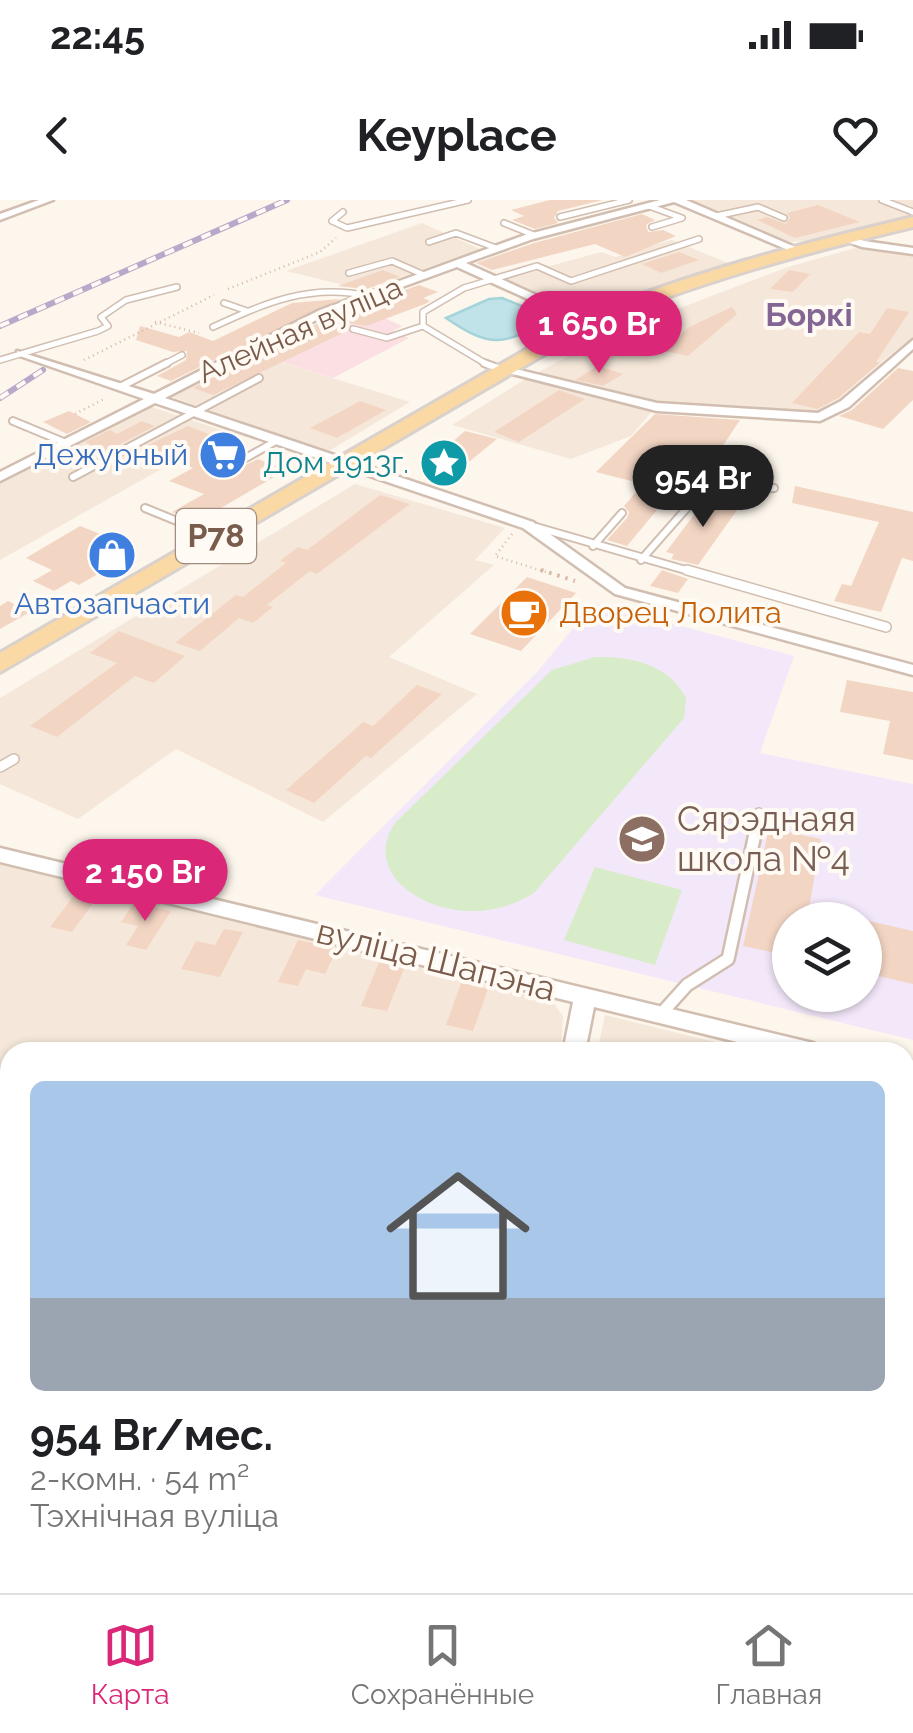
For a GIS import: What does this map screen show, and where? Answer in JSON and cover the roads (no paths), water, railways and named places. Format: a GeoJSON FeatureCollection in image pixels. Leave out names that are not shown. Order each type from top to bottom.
{"type":"FeatureCollection","features":[{"type":"Feature","properties":{"kind":"main road","name":"Р78"},"geometry":{"type":"LineString","coordinates":[[0,664],[339,462],[587,322],[649,296],[798,250],[913,222]]}},
{"type":"Feature","properties":{"kind":"street"},"geometry":{"type":"LineString","coordinates":[[0,217],[48,200]]}},
{"type":"Feature","properties":{"kind":"street"},"geometry":{"type":"LineString","coordinates":[[675,200],[798,250]]}},
{"type":"Feature","properties":{"kind":"street","name":"Алейная вуліца"},"geometry":{"type":"LineString","coordinates":[[0,477],[324,312],[534,235],[675,200]]}},
{"type":"Feature","properties":{"kind":"street"},"geometry":{"type":"LineString","coordinates":[[846,238],[913,251]]}},
{"type":"Feature","properties":{"kind":"street"},"geometry":{"type":"LineString","coordinates":[[458,263],[587,322]]}},
{"type":"Feature","properties":{"kind":"street"},"geometry":{"type":"LineString","coordinates":[[503,370],[658,407],[820,416],[845,404],[913,344]]}},
{"type":"Feature","properties":{"kind":"street"},"geometry":{"type":"LineString","coordinates":[[21,354],[528,525],[620,591],[913,670]]}},
{"type":"Feature","properties":{"kind":"street","name":"вуліца Шапэна"},"geometry":{"type":"LineString","coordinates":[[0,855],[772,1042]]}},
{"type":"Feature","properties":{"kind":"street"},"geometry":{"type":"LineString","coordinates":[[576,1042],[584,996]]}},
{"type":"Feature","properties":{"kind":"lane"},"geometry":{"type":"LineString","coordinates":[[343,212],[332,221],[346,228],[468,200]]}},
{"type":"Feature","properties":{"kind":"lane"},"geometry":{"type":"LineString","coordinates":[[560,217],[629,200]]}},
{"type":"Feature","properties":{"kind":"lane"},"geometry":{"type":"LineString","coordinates":[[882,200],[913,212]]}},
{"type":"Feature","properties":{"kind":"lane"},"geometry":{"type":"LineString","coordinates":[[649,206],[682,218],[652,228]]}},
{"type":"Feature","properties":{"kind":"lane"},"geometry":{"type":"LineString","coordinates":[[716,216],[758,207],[784,218]]}},
{"type":"Feature","properties":{"kind":"lane"},"geometry":{"type":"LineString","coordinates":[[504,223],[534,235]]}},
{"type":"Feature","properties":{"kind":"lane"},"geometry":{"type":"LineString","coordinates":[[429,242],[456,233],[496,248]]}},
{"type":"Feature","properties":{"kind":"lane"},"geometry":{"type":"LineString","coordinates":[[423,326],[423,312],[464,288],[537,266],[571,281],[699,239]]}},
{"type":"Feature","properties":{"kind":"lane"},"geometry":{"type":"LineString","coordinates":[[349,273],[392,260],[424,275]]}},
{"type":"Feature","properties":{"kind":"lane"},"geometry":{"type":"LineString","coordinates":[[213,327],[310,288],[329,286],[368,296]]}},
{"type":"Feature","properties":{"kind":"lane"},"geometry":{"type":"LineString","coordinates":[[0,360],[98,332],[108,326],[101,317],[106,310],[140,296],[177,288]]}},
{"type":"Feature","properties":{"kind":"lane"},"geometry":{"type":"LineString","coordinates":[[224,303],[248,311]]}},
{"type":"Feature","properties":{"kind":"lane"},"geometry":{"type":"LineString","coordinates":[[354,328],[386,338],[423,326],[503,370]]}},
{"type":"Feature","properties":{"kind":"lane"},"geometry":{"type":"LineString","coordinates":[[122,388],[182,355]]}},
{"type":"Feature","properties":{"kind":"lane"},"geometry":{"type":"LineString","coordinates":[[73,477],[259,378]]}},
{"type":"Feature","properties":{"kind":"lane"},"geometry":{"type":"LineString","coordinates":[[13,422],[66,443]]}},
{"type":"Feature","properties":{"kind":"lane"},"geometry":{"type":"LineString","coordinates":[[221,472],[276,440]]}},
{"type":"Feature","properties":{"kind":"lane"},"geometry":{"type":"LineString","coordinates":[[641,560],[700,492],[774,488]]}},
{"type":"Feature","properties":{"kind":"lane"},"geometry":{"type":"LineString","coordinates":[[146,508],[216,536]]}},
{"type":"Feature","properties":{"kind":"lane"},"geometry":{"type":"LineString","coordinates":[[593,546],[622,513]]}},
{"type":"Feature","properties":{"kind":"lane"},"geometry":{"type":"LineString","coordinates":[[528,525],[886,627]]}},
{"type":"Feature","properties":{"kind":"lane"},"geometry":{"type":"LineString","coordinates":[[0,767],[14,759]]}},
{"type":"Feature","properties":{"kind":"lane"},"geometry":{"type":"LineString","coordinates":[[660,1015],[687,986],[728,959],[759,813]]}},
{"type":"Feature","properties":{"kind":"water"},"geometry":{"type":"Polygon","coordinates":[[[502,298],[548,320],[520,335],[497,340],[475,335],[446,318],[489,299],[502,298]]]}},
{"type":"Feature","properties":{"kind":"railway"},"geometry":{"type":"LineString","coordinates":[[0,326],[287,200]]}},
{"type":"Feature","properties":{"kind":"railway"},"geometry":{"type":"LineString","coordinates":[[0,398],[43,370]]}},
{"type":"Feature","properties":{"kind":"place","name":"Дежурный"},"geometry":{"type":"Point","coordinates":[223,455]}},
{"type":"Feature","properties":{"kind":"place","name":"Дом 1913г."},"geometry":{"type":"Point","coordinates":[444,463]}},
{"type":"Feature","properties":{"kind":"place","name":"Автозапчасти"},"geometry":{"type":"Point","coordinates":[112,555]}},
{"type":"Feature","properties":{"kind":"place","name":"Дворец Лолита"},"geometry":{"type":"Point","coordinates":[524,613]}},
{"type":"Feature","properties":{"kind":"place","name":"Сярэднаяя школа №4"},"geometry":{"type":"Point","coordinates":[642,839]}},
{"type":"Feature","properties":{"kind":"district","name":"Боркі"},"geometry":{"type":"Point","coordinates":[809,315]}}]}
